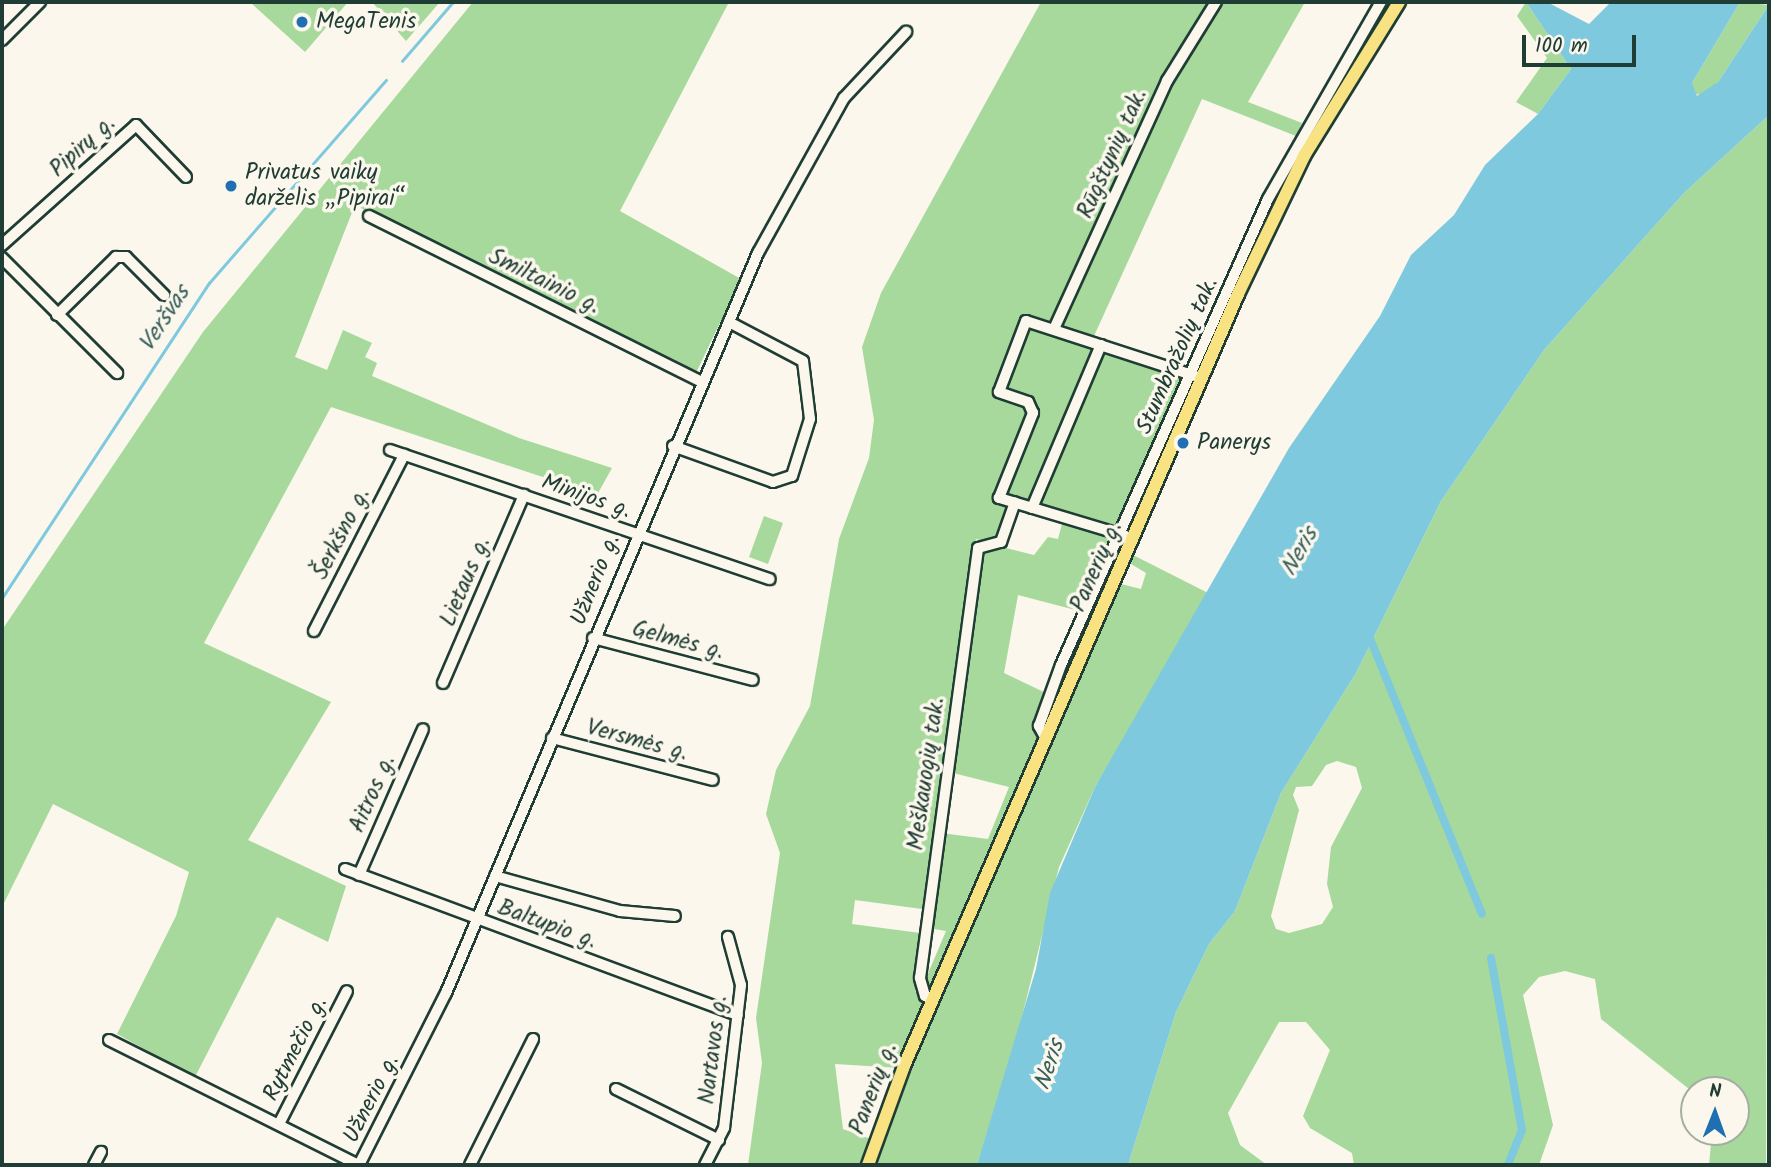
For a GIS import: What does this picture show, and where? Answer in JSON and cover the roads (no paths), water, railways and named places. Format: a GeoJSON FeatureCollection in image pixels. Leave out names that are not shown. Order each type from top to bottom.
{"type":"FeatureCollection","features":[{"type":"Feature","properties":{"kind":"main road","name":"Panerių g."},"geometry":{"type":"LineString","coordinates":[[868,1165],[933,1000],[1196,376],[1304,156],[1399,2]]}},
{"type":"Feature","properties":{"kind":"street"},"geometry":{"type":"LineString","coordinates":[[2,40],[40,2]]}},
{"type":"Feature","properties":{"kind":"street","name":"Rūgštynių tak."},"geometry":{"type":"LineString","coordinates":[[1055,329],[1167,81],[1216,2]]}},
{"type":"Feature","properties":{"kind":"street","name":"Stumbražolių tak."},"geometry":{"type":"LineString","coordinates":[[1196,376],[1292,149],[1381,2]]}},
{"type":"Feature","properties":{"kind":"street","name":"Užnerio g."},"geometry":{"type":"LineString","coordinates":[[359,1165],[477,920],[673,446],[758,253],[844,98],[906,32]]}},
{"type":"Feature","properties":{"kind":"street","name":"Pipirų g."},"geometry":{"type":"LineString","coordinates":[[2,245],[136,125],[186,177]]}},
{"type":"Feature","properties":{"kind":"street","name":"Smiltainio g."},"geometry":{"type":"LineString","coordinates":[[369,216],[702,382]]}},
{"type":"Feature","properties":{"kind":"street"},"geometry":{"type":"LineString","coordinates":[[57,315],[116,257],[126,257],[164,295]]}},
{"type":"Feature","properties":{"kind":"street"},"geometry":{"type":"LineString","coordinates":[[2,258],[117,373]]}},
{"type":"Feature","properties":{"kind":"street"},"geometry":{"type":"LineString","coordinates":[[1127,536],[999,498],[1033,413],[1028,402],[999,392],[1026,321],[1196,376]]}},
{"type":"Feature","properties":{"kind":"street"},"geometry":{"type":"LineString","coordinates":[[673,446],[774,482],[792,476],[810,419],[803,361],[729,322]]}},
{"type":"Feature","properties":{"kind":"street"},"geometry":{"type":"LineString","coordinates":[[1032,508],[1101,345]]}},
{"type":"Feature","properties":{"kind":"street","name":"Minijos g."},"geometry":{"type":"LineString","coordinates":[[390,450],[770,579]]}},
{"type":"Feature","properties":{"kind":"street","name":"Šerkšno g."},"geometry":{"type":"LineString","coordinates":[[314,631],[404,455]]}},
{"type":"Feature","properties":{"kind":"street","name":"Lietaus g."},"geometry":{"type":"LineString","coordinates":[[443,684],[524,495]]}},
{"type":"Feature","properties":{"kind":"street","name":"Meškauogių tak."},"geometry":{"type":"LineString","coordinates":[[933,1000],[923,992],[921,967],[978,548],[1001,542],[1015,502]]}},
{"type":"Feature","properties":{"kind":"street","name":"Gelmės g."},"geometry":{"type":"LineString","coordinates":[[593,638],[753,680]]}},
{"type":"Feature","properties":{"kind":"street","name":"Aitros g."},"geometry":{"type":"LineString","coordinates":[[359,875],[423,729]]}},
{"type":"Feature","properties":{"kind":"street","name":"Versmės g."},"geometry":{"type":"LineString","coordinates":[[552,737],[713,780]]}},
{"type":"Feature","properties":{"kind":"street","name":"Baltupio g."},"geometry":{"type":"LineString","coordinates":[[345,869],[738,1015]]}},
{"type":"Feature","properties":{"kind":"street"},"geometry":{"type":"LineString","coordinates":[[495,876],[620,911],[675,916]]}},
{"type":"Feature","properties":{"kind":"street","name":"Nartavos g."},"geometry":{"type":"LineString","coordinates":[[705,1165],[719,1140],[738,1015],[741,985],[728,937]]}},
{"type":"Feature","properties":{"kind":"street","name":"Rytmečio g."},"geometry":{"type":"LineString","coordinates":[[279,1124],[347,991]]}},
{"type":"Feature","properties":{"kind":"street"},"geometry":{"type":"LineString","coordinates":[[470,1165],[533,1039]]}},
{"type":"Feature","properties":{"kind":"street"},"geometry":{"type":"LineString","coordinates":[[109,1040],[359,1165]]}},
{"type":"Feature","properties":{"kind":"street"},"geometry":{"type":"LineString","coordinates":[[616,1089],[719,1140]]}},
{"type":"Feature","properties":{"kind":"street"},"geometry":{"type":"LineString","coordinates":[[94,1165],[101,1152]]}},
{"type":"Feature","properties":{"kind":"water","name":"Neris"},"geometry":{"type":"Polygon","coordinates":[[[1526,2],[1547,2],[1589,24],[1611,2],[1740,2],[1692,83],[1697,96],[1718,82],[1769,5],[1769,115],[1684,193],[1544,350],[1441,501],[1356,673],[1281,793],[1235,911],[1209,944],[1176,1012],[1128,1165],[977,1165],[1036,969],[1050,893],[1095,787],[1289,448],[1380,316],[1411,255],[1454,215],[1485,165],[1538,114],[1571,69],[1526,2]]]}},
{"type":"Feature","properties":{"kind":"waterway"},"geometry":{"type":"LineString","coordinates":[[402,61],[453,2]]}},
{"type":"Feature","properties":{"kind":"waterway","name":"Veršvas"},"geometry":{"type":"LineString","coordinates":[[2,598],[209,283],[386,80]]}},
{"type":"Feature","properties":{"kind":"waterway"},"geometry":{"type":"LineString","coordinates":[[1367,631],[1482,914]]}},
{"type":"Feature","properties":{"kind":"waterway"},"geometry":{"type":"LineString","coordinates":[[1491,958],[1522,1130],[1508,1165]]}},
{"type":"Feature","properties":{"kind":"place","name":"MegaTenis"},"geometry":{"type":"Point","coordinates":[302,22]}},
{"type":"Feature","properties":{"kind":"place","name":"Privatus vaikų darželis „Pipirai“"},"geometry":{"type":"Point","coordinates":[231,186]}},
{"type":"Feature","properties":{"kind":"place","name":"Panerys"},"geometry":{"type":"Point","coordinates":[1183,443]}}]}
